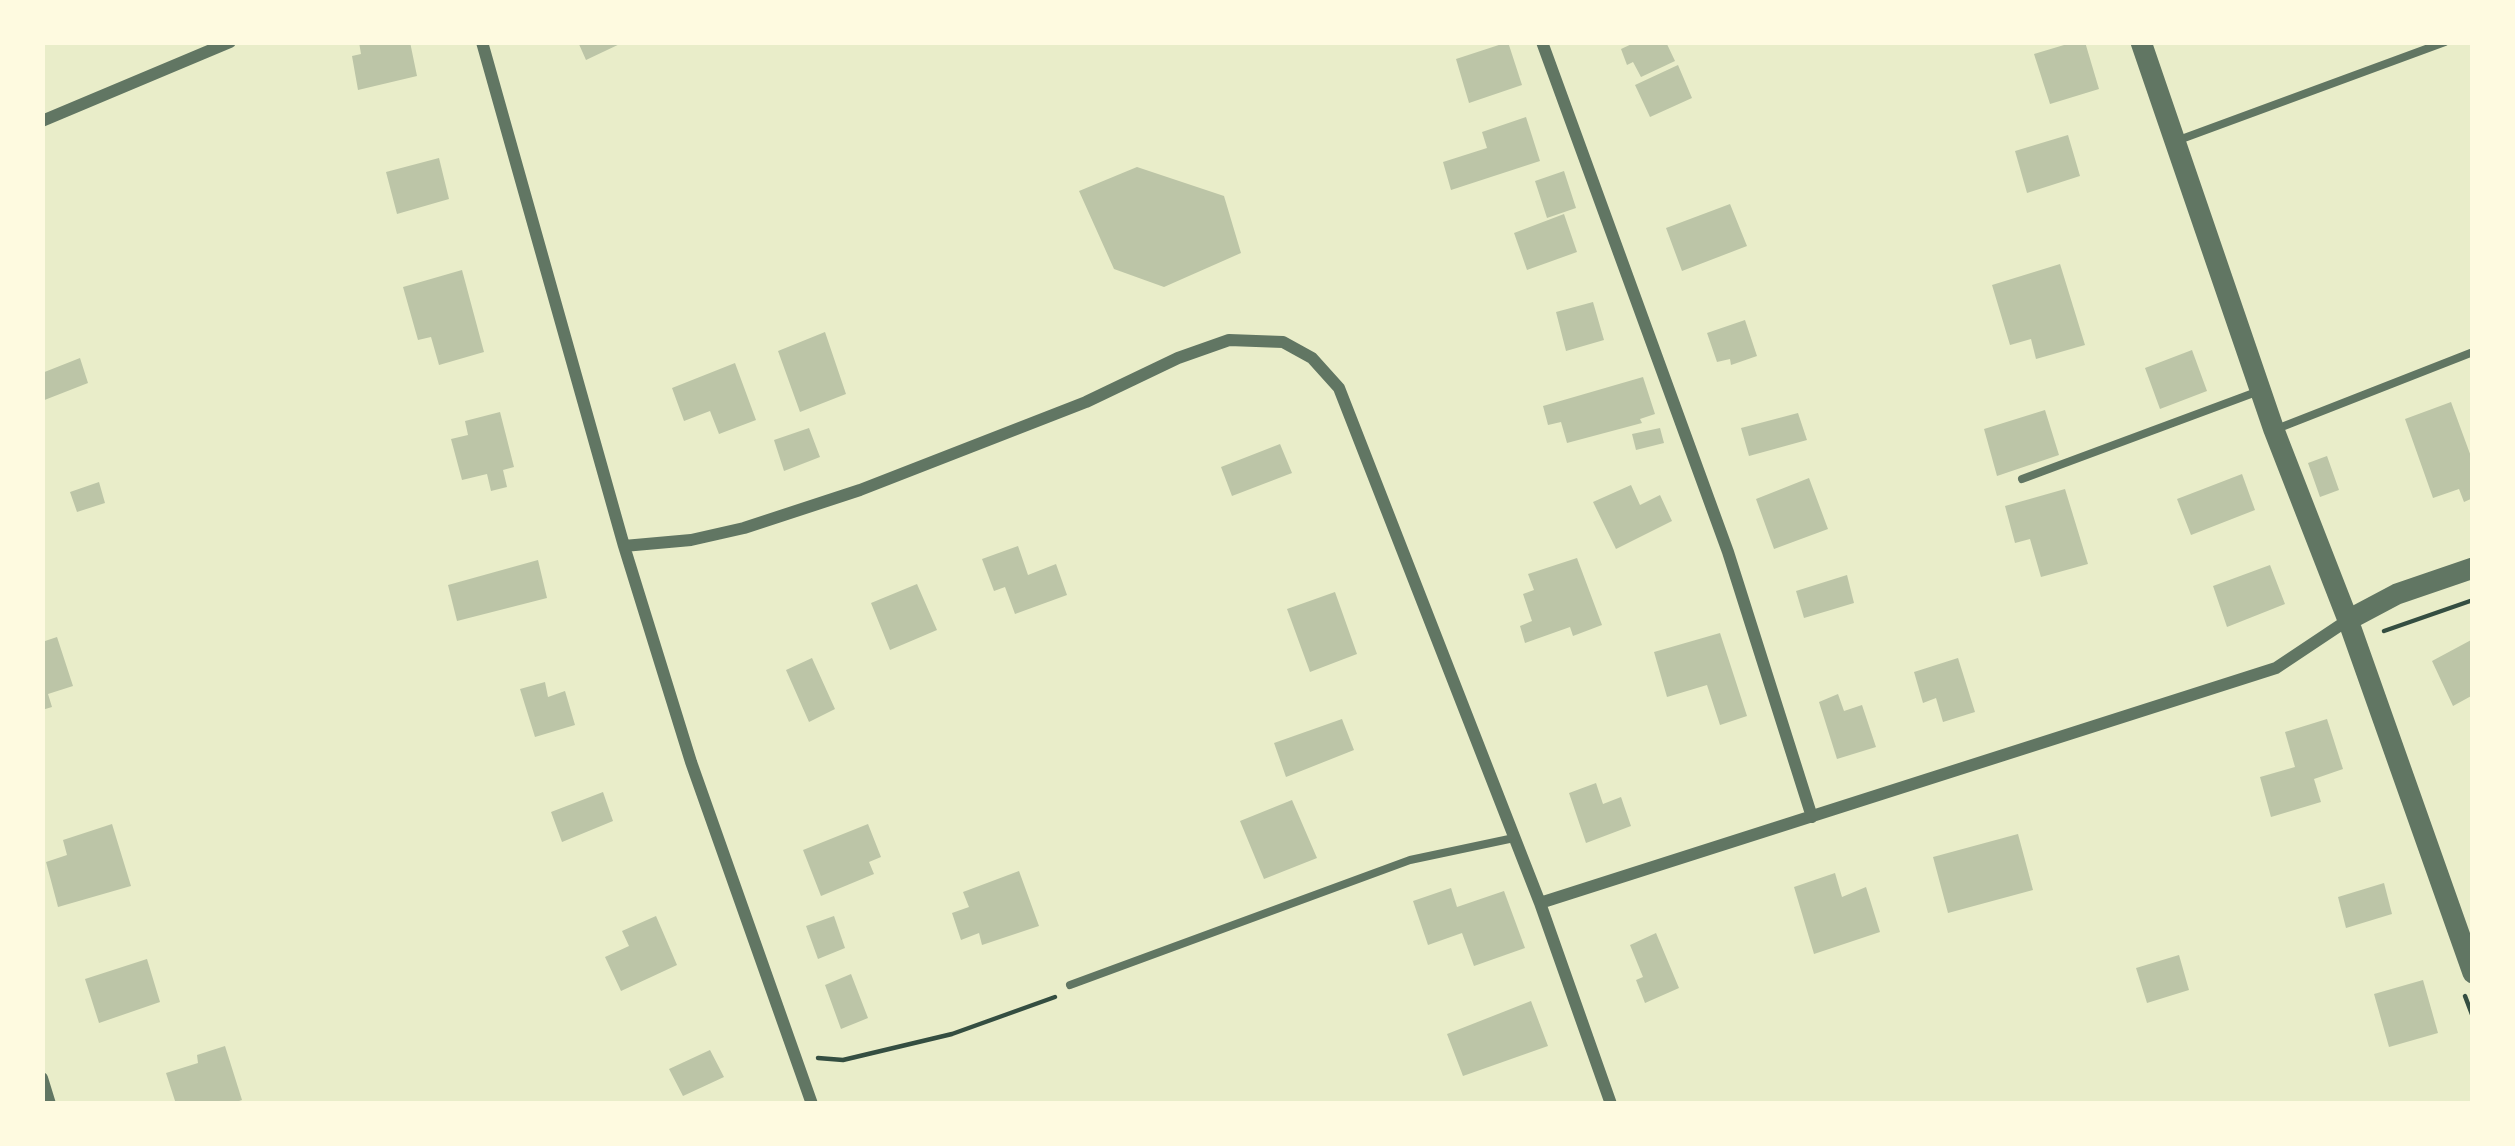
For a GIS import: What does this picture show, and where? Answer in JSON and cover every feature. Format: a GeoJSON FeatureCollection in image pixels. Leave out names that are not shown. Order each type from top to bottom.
{"type":"FeatureCollection","features":[{"type":"Feature","properties":{"kind":"street"},"geometry":{"type":"LineString","coordinates":[[42,121],[230,42]]}},
{"type":"Feature","properties":{"kind":"street"},"geometry":{"type":"LineString","coordinates":[[482,42],[624,546],[691,761],[812,1104]]}},
{"type":"Feature","properties":{"kind":"street"},"geometry":{"type":"LineString","coordinates":[[1542,42],[1728,552],[1812,817]]}},
{"type":"Feature","properties":{"kind":"street"},"geometry":{"type":"LineString","coordinates":[[2140,42],[2274,430],[2352,630],[2473,973]]}},
{"type":"Feature","properties":{"kind":"street"},"geometry":{"type":"LineString","coordinates":[[624,546],[691,540],[744,528],[860,490],[1229,340],[1283,342],[1312,358],[1339,388],[1540,903],[1611,1104]]}},
{"type":"Feature","properties":{"kind":"street"},"geometry":{"type":"LineString","coordinates":[[1540,903],[2276,668],[2352,630],[2397,594],[2473,568]]}},
{"type":"Feature","properties":{"kind":"street"},"geometry":{"type":"LineString","coordinates":[[42,1078],[50,1104]]}},
{"type":"Feature","properties":{"kind":"lane"},"geometry":{"type":"LineString","coordinates":[[2175,142],[2444,42]]}},
{"type":"Feature","properties":{"kind":"lane"},"geometry":{"type":"LineString","coordinates":[[2274,430],[2473,352]]}},
{"type":"Feature","properties":{"kind":"lane"},"geometry":{"type":"LineString","coordinates":[[2022,479],[2260,390]]}},
{"type":"Feature","properties":{"kind":"lane"},"geometry":{"type":"LineString","coordinates":[[1070,985],[1410,860],[1514,838]]}},
{"type":"Feature","properties":{"kind":"path"},"geometry":{"type":"LineString","coordinates":[[2352,630],[2473,600]]}},
{"type":"Feature","properties":{"kind":"path"},"geometry":{"type":"LineString","coordinates":[[795,1056],[843,1060],[952,1034],[1056,996],[1070,985]]}},
{"type":"Feature","properties":{"kind":"building"},"geometry":{"type":"Polygon","coordinates":[[[359,42],[410,42],[417,76],[358,90],[352,56],[361,54],[359,42]]]}},
{"type":"Feature","properties":{"kind":"building"},"geometry":{"type":"Polygon","coordinates":[[[578,42],[624,42],[586,60],[578,42]]]}},
{"type":"Feature","properties":{"kind":"building"},"geometry":{"type":"Polygon","coordinates":[[[1508,42],[1522,85],[1469,103],[1456,59],[1508,42]]]}},
{"type":"Feature","properties":{"kind":"building"},"geometry":{"type":"Polygon","coordinates":[[[1636,42],[1666,42],[1675,61],[1641,77],[1633,62],[1627,65],[1621,49],[1636,42]]]}},
{"type":"Feature","properties":{"kind":"building"},"geometry":{"type":"Polygon","coordinates":[[[2085,42],[2099,89],[2050,104],[2034,54],[2085,42]]]}},
{"type":"Feature","properties":{"kind":"building"},"geometry":{"type":"Polygon","coordinates":[[[1678,65],[1692,98],[1650,117],[1635,85],[1678,65]]]}},
{"type":"Feature","properties":{"kind":"building"},"geometry":{"type":"Polygon","coordinates":[[[1526,117],[1540,161],[1451,190],[1443,162],[1487,148],[1482,132],[1526,117]]]}},
{"type":"Feature","properties":{"kind":"building"},"geometry":{"type":"Polygon","coordinates":[[[2068,135],[2080,176],[2027,193],[2015,151],[2068,135]]]}},
{"type":"Feature","properties":{"kind":"building"},"geometry":{"type":"Polygon","coordinates":[[[439,158],[449,199],[397,214],[386,172],[439,158]]]}},
{"type":"Feature","properties":{"kind":"building"},"geometry":{"type":"Polygon","coordinates":[[[1137,167],[1224,196],[1241,253],[1164,287],[1114,269],[1079,191],[1137,167]]]}},
{"type":"Feature","properties":{"kind":"building"},"geometry":{"type":"Polygon","coordinates":[[[1564,171],[1576,208],[1547,218],[1535,181],[1564,171]]]}},
{"type":"Feature","properties":{"kind":"building"},"geometry":{"type":"Polygon","coordinates":[[[1730,204],[1747,246],[1682,271],[1666,228],[1730,204]]]}},
{"type":"Feature","properties":{"kind":"building"},"geometry":{"type":"Polygon","coordinates":[[[1564,214],[1577,252],[1527,270],[1514,233],[1564,214]]]}},
{"type":"Feature","properties":{"kind":"building"},"geometry":{"type":"Polygon","coordinates":[[[2060,264],[2085,345],[2036,359],[2031,339],[2010,345],[1992,285],[2060,264]]]}},
{"type":"Feature","properties":{"kind":"building"},"geometry":{"type":"Polygon","coordinates":[[[462,270],[484,352],[439,365],[431,337],[418,340],[403,287],[462,270]]]}},
{"type":"Feature","properties":{"kind":"building"},"geometry":{"type":"Polygon","coordinates":[[[1593,302],[1604,340],[1566,351],[1556,312],[1593,302]]]}},
{"type":"Feature","properties":{"kind":"building"},"geometry":{"type":"Polygon","coordinates":[[[1745,320],[1757,356],[1731,365],[1730,359],[1717,362],[1707,333],[1745,320]]]}},
{"type":"Feature","properties":{"kind":"building"},"geometry":{"type":"Polygon","coordinates":[[[825,332],[846,394],[800,412],[778,351],[825,332]]]}},
{"type":"Feature","properties":{"kind":"building"},"geometry":{"type":"Polygon","coordinates":[[[2192,350],[2207,391],[2160,409],[2145,368],[2192,350]]]}},
{"type":"Feature","properties":{"kind":"building"},"geometry":{"type":"Polygon","coordinates":[[[80,358],[88,383],[42,401],[42,373],[80,358]]]}},
{"type":"Feature","properties":{"kind":"building"},"geometry":{"type":"Polygon","coordinates":[[[735,363],[756,420],[719,434],[710,411],[684,421],[672,388],[735,363]]]}},
{"type":"Feature","properties":{"kind":"building"},"geometry":{"type":"Polygon","coordinates":[[[1643,377],[1655,414],[1640,419],[1642,423],[1567,443],[1561,422],[1548,425],[1543,406],[1643,377]]]}},
{"type":"Feature","properties":{"kind":"building"},"geometry":{"type":"Polygon","coordinates":[[[2451,402],[2473,462],[2473,498],[2464,502],[2459,489],[2433,498],[2405,419],[2451,402]]]}},
{"type":"Feature","properties":{"kind":"building"},"geometry":{"type":"Polygon","coordinates":[[[2045,410],[2059,455],[1997,476],[1984,429],[2045,410]]]}},
{"type":"Feature","properties":{"kind":"building"},"geometry":{"type":"Polygon","coordinates":[[[500,412],[514,467],[503,470],[507,487],[491,491],[487,474],[462,480],[451,439],[468,435],[465,421],[500,412]]]}},
{"type":"Feature","properties":{"kind":"building"},"geometry":{"type":"Polygon","coordinates":[[[1798,413],[1807,440],[1749,456],[1741,428],[1798,413]]]}},
{"type":"Feature","properties":{"kind":"building"},"geometry":{"type":"Polygon","coordinates":[[[809,428],[820,457],[784,471],[774,440],[809,428]]]}},
{"type":"Feature","properties":{"kind":"building"},"geometry":{"type":"Polygon","coordinates":[[[1660,428],[1664,443],[1636,450],[1632,434],[1660,428]]]}},
{"type":"Feature","properties":{"kind":"building"},"geometry":{"type":"Polygon","coordinates":[[[1280,444],[1292,473],[1232,496],[1221,467],[1280,444]]]}},
{"type":"Feature","properties":{"kind":"building"},"geometry":{"type":"Polygon","coordinates":[[[2327,456],[2339,490],[2320,497],[2308,463],[2327,456]]]}},
{"type":"Feature","properties":{"kind":"building"},"geometry":{"type":"Polygon","coordinates":[[[2242,474],[2255,510],[2191,535],[2177,499],[2242,474]]]}},
{"type":"Feature","properties":{"kind":"building"},"geometry":{"type":"Polygon","coordinates":[[[1809,478],[1828,529],[1774,549],[1756,499],[1809,478]]]}},
{"type":"Feature","properties":{"kind":"building"},"geometry":{"type":"Polygon","coordinates":[[[99,482],[105,503],[77,512],[70,492],[99,482]]]}},
{"type":"Feature","properties":{"kind":"building"},"geometry":{"type":"Polygon","coordinates":[[[1631,485],[1640,505],[1660,495],[1672,521],[1616,549],[1593,502],[1631,485]]]}},
{"type":"Feature","properties":{"kind":"building"},"geometry":{"type":"Polygon","coordinates":[[[2065,489],[2088,564],[2041,577],[2030,539],[2015,543],[2005,506],[2065,489]]]}},
{"type":"Feature","properties":{"kind":"building"},"geometry":{"type":"Polygon","coordinates":[[[1018,546],[1028,575],[1056,564],[1067,595],[1015,614],[1005,587],[994,591],[982,559],[1018,546]]]}},
{"type":"Feature","properties":{"kind":"building"},"geometry":{"type":"Polygon","coordinates":[[[1577,558],[1602,625],[1573,636],[1570,627],[1525,643],[1520,626],[1532,621],[1523,594],[1534,590],[1528,574],[1577,558]]]}},
{"type":"Feature","properties":{"kind":"building"},"geometry":{"type":"Polygon","coordinates":[[[538,560],[547,598],[457,621],[448,585],[538,560]]]}},
{"type":"Feature","properties":{"kind":"building"},"geometry":{"type":"Polygon","coordinates":[[[2270,565],[2285,604],[2227,627],[2213,586],[2270,565]]]}},
{"type":"Feature","properties":{"kind":"building"},"geometry":{"type":"Polygon","coordinates":[[[1847,575],[1854,603],[1804,618],[1796,591],[1847,575]]]}},
{"type":"Feature","properties":{"kind":"building"},"geometry":{"type":"Polygon","coordinates":[[[917,584],[937,630],[890,650],[871,603],[917,584]]]}},
{"type":"Feature","properties":{"kind":"building"},"geometry":{"type":"Polygon","coordinates":[[[1335,592],[1357,654],[1310,672],[1287,609],[1335,592]]]}},
{"type":"Feature","properties":{"kind":"building"},"geometry":{"type":"Polygon","coordinates":[[[1720,633],[1747,716],[1720,725],[1707,685],[1667,697],[1654,652],[1720,633]]]}},
{"type":"Feature","properties":{"kind":"building"},"geometry":{"type":"Polygon","coordinates":[[[57,637],[73,686],[48,694],[52,707],[42,710],[42,642],[57,637]]]}},
{"type":"Feature","properties":{"kind":"building"},"geometry":{"type":"Polygon","coordinates":[[[2473,639],[2473,695],[2453,706],[2432,661],[2473,639]]]}},
{"type":"Feature","properties":{"kind":"building"},"geometry":{"type":"Polygon","coordinates":[[[812,658],[835,709],[809,722],[786,670],[812,658]]]}},
{"type":"Feature","properties":{"kind":"building"},"geometry":{"type":"Polygon","coordinates":[[[1958,658],[1975,712],[1943,722],[1936,698],[1923,703],[1914,672],[1958,658]]]}},
{"type":"Feature","properties":{"kind":"building"},"geometry":{"type":"Polygon","coordinates":[[[545,682],[548,697],[565,691],[575,725],[535,737],[520,689],[545,682]]]}},
{"type":"Feature","properties":{"kind":"building"},"geometry":{"type":"Polygon","coordinates":[[[1838,694],[1844,711],[1862,705],[1876,747],[1837,759],[1819,702],[1838,694]]]}},
{"type":"Feature","properties":{"kind":"building"},"geometry":{"type":"Polygon","coordinates":[[[1342,719],[1354,750],[1286,777],[1274,743],[1342,719]]]}},
{"type":"Feature","properties":{"kind":"building"},"geometry":{"type":"Polygon","coordinates":[[[2327,719],[2343,769],[2314,779],[2321,802],[2271,817],[2260,777],[2295,767],[2285,732],[2327,719]]]}},
{"type":"Feature","properties":{"kind":"building"},"geometry":{"type":"Polygon","coordinates":[[[1596,783],[1603,804],[1621,797],[1631,826],[1586,843],[1569,793],[1596,783]]]}},
{"type":"Feature","properties":{"kind":"building"},"geometry":{"type":"Polygon","coordinates":[[[603,792],[613,821],[562,842],[551,812],[603,792]]]}},
{"type":"Feature","properties":{"kind":"building"},"geometry":{"type":"Polygon","coordinates":[[[1292,800],[1317,858],[1264,879],[1240,821],[1292,800]]]}},
{"type":"Feature","properties":{"kind":"building"},"geometry":{"type":"Polygon","coordinates":[[[112,824],[131,886],[58,907],[46,862],[67,855],[63,840],[112,824]]]}},
{"type":"Feature","properties":{"kind":"building"},"geometry":{"type":"Polygon","coordinates":[[[868,824],[881,857],[869,862],[874,874],[821,896],[803,850],[868,824]]]}},
{"type":"Feature","properties":{"kind":"building"},"geometry":{"type":"Polygon","coordinates":[[[2018,834],[2033,890],[1948,913],[1933,857],[2018,834]]]}},
{"type":"Feature","properties":{"kind":"building"},"geometry":{"type":"Polygon","coordinates":[[[1019,871],[1039,926],[982,945],[979,933],[961,940],[952,913],[969,907],[963,892],[1019,871]]]}},
{"type":"Feature","properties":{"kind":"building"},"geometry":{"type":"Polygon","coordinates":[[[1835,873],[1842,897],[1866,887],[1880,932],[1814,954],[1794,887],[1835,873]]]}},
{"type":"Feature","properties":{"kind":"building"},"geometry":{"type":"Polygon","coordinates":[[[2384,883],[2392,914],[2346,928],[2338,897],[2384,883]]]}},
{"type":"Feature","properties":{"kind":"building"},"geometry":{"type":"Polygon","coordinates":[[[1451,888],[1457,907],[1504,891],[1525,948],[1474,966],[1462,933],[1428,945],[1413,901],[1451,888]]]}},
{"type":"Feature","properties":{"kind":"building"},"geometry":{"type":"Polygon","coordinates":[[[656,916],[677,965],[621,991],[605,957],[629,946],[622,931],[656,916]]]}},
{"type":"Feature","properties":{"kind":"building"},"geometry":{"type":"Polygon","coordinates":[[[834,916],[845,948],[818,959],[806,926],[834,916]]]}},
{"type":"Feature","properties":{"kind":"building"},"geometry":{"type":"Polygon","coordinates":[[[1656,933],[1679,988],[1645,1003],[1636,980],[1643,977],[1630,945],[1656,933]]]}},
{"type":"Feature","properties":{"kind":"building"},"geometry":{"type":"Polygon","coordinates":[[[2179,955],[2189,990],[2147,1003],[2136,968],[2179,955]]]}},
{"type":"Feature","properties":{"kind":"building"},"geometry":{"type":"Polygon","coordinates":[[[147,959],[160,1002],[99,1023],[85,979],[147,959]]]}},
{"type":"Feature","properties":{"kind":"building"},"geometry":{"type":"Polygon","coordinates":[[[851,974],[868,1018],[841,1029],[825,985],[851,974]]]}},
{"type":"Feature","properties":{"kind":"building"},"geometry":{"type":"Polygon","coordinates":[[[2423,980],[2438,1033],[2389,1047],[2374,994],[2423,980]]]}},
{"type":"Feature","properties":{"kind":"building"},"geometry":{"type":"Polygon","coordinates":[[[1531,1001],[1548,1046],[1463,1076],[1447,1034],[1531,1001]]]}},
{"type":"Feature","properties":{"kind":"building"},"geometry":{"type":"Polygon","coordinates":[[[225,1046],[242,1100],[176,1104],[166,1073],[198,1063],[197,1055],[225,1046]]]}},
{"type":"Feature","properties":{"kind":"building"},"geometry":{"type":"Polygon","coordinates":[[[710,1050],[724,1077],[683,1096],[669,1069],[710,1050]]]}}]}
